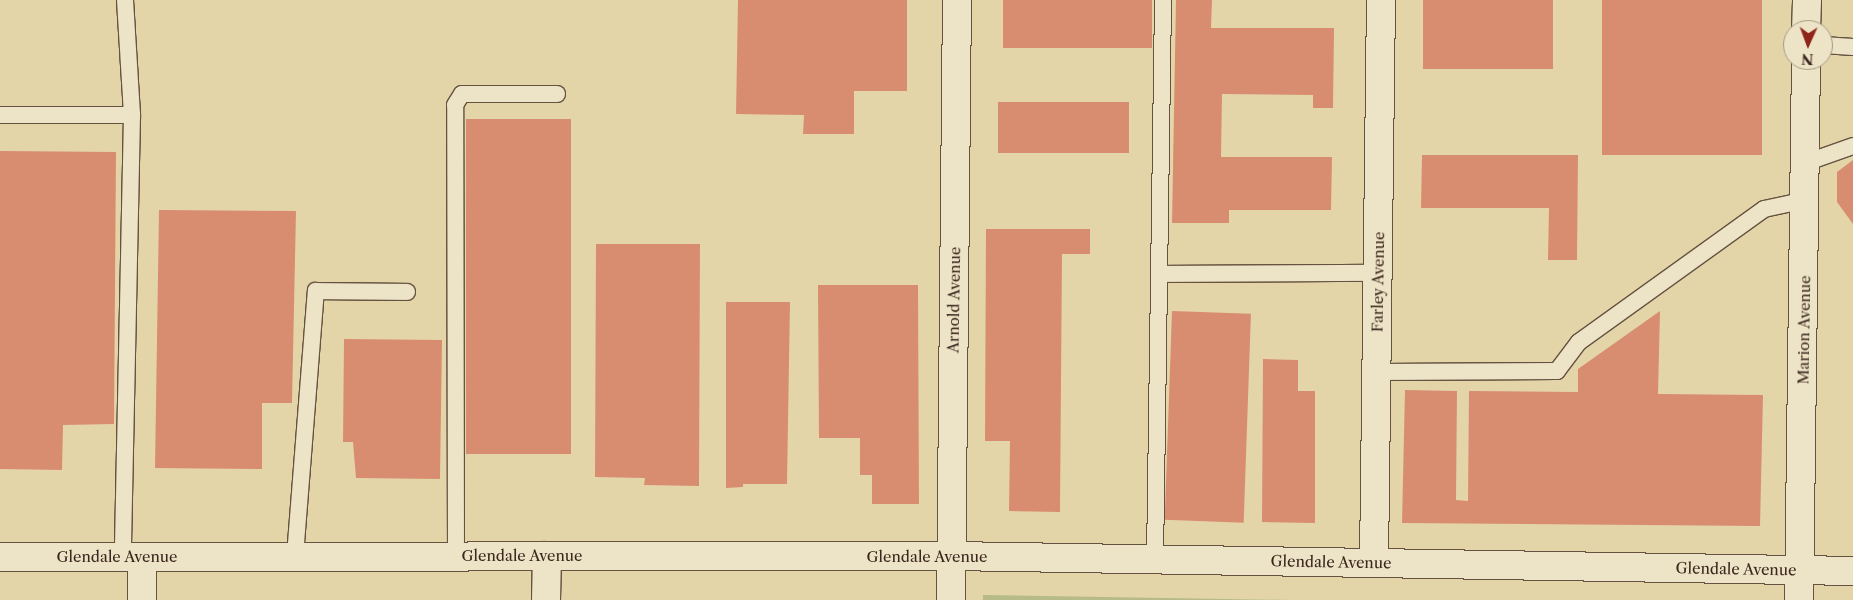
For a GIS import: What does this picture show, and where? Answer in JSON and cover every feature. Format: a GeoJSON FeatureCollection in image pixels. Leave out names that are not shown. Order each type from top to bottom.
{"type":"FeatureCollection","features":[{"type":"Feature","properties":{"kind":"street","name":"Arnold Avenue"},"geometry":{"type":"LineString","coordinates":[[951,600],[957,0]]}},
{"type":"Feature","properties":{"kind":"street","name":"Farley Avenue"},"geometry":{"type":"LineString","coordinates":[[1374,563],[1381,0]]}},
{"type":"Feature","properties":{"kind":"street"},"geometry":{"type":"LineString","coordinates":[[1806,20],[1807,0]]}},
{"type":"Feature","properties":{"kind":"street","name":"Marion Avenue"},"geometry":{"type":"LineString","coordinates":[[1799,600],[1806,200],[1806,70]]}},
{"type":"Feature","properties":{"kind":"street"},"geometry":{"type":"LineString","coordinates":[[546,600],[547,556]]}},
{"type":"Feature","properties":{"kind":"street","name":"Glendale Avenue"},"geometry":{"type":"LineString","coordinates":[[0,557],[951,556],[1853,571]]}},
{"type":"Feature","properties":{"kind":"street"},"geometry":{"type":"LineString","coordinates":[[132,557],[142,600]]}},
{"type":"Feature","properties":{"kind":"lane"},"geometry":{"type":"LineString","coordinates":[[125,0],[132,115],[132,557]]}},
{"type":"Feature","properties":{"kind":"lane"},"geometry":{"type":"LineString","coordinates":[[1155,560],[1163,0]]}},
{"type":"Feature","properties":{"kind":"lane"},"geometry":{"type":"LineString","coordinates":[[1833,46],[1853,47]]}},
{"type":"Feature","properties":{"kind":"lane"},"geometry":{"type":"LineString","coordinates":[[456,556],[455,105],[462,94],[557,94]]}},
{"type":"Feature","properties":{"kind":"lane"},"geometry":{"type":"LineString","coordinates":[[0,115],[132,115]]}},
{"type":"Feature","properties":{"kind":"lane"},"geometry":{"type":"LineString","coordinates":[[1805,163],[1853,146]]}},
{"type":"Feature","properties":{"kind":"lane"},"geometry":{"type":"LineString","coordinates":[[1376,372],[1557,370],[1579,342],[1764,210],[1806,200]]}},
{"type":"Feature","properties":{"kind":"lane"},"geometry":{"type":"LineString","coordinates":[[1159,274],[1378,273]]}},
{"type":"Feature","properties":{"kind":"lane"},"geometry":{"type":"LineString","coordinates":[[295,556],[316,291],[407,292]]}},
{"type":"Feature","properties":{"kind":"green space"},"geometry":{"type":"Polygon","coordinates":[[[983,595],[1294,600],[983,600],[983,595]]]}},
{"type":"Feature","properties":{"kind":"building"},"geometry":{"type":"Polygon","coordinates":[[[738,0],[907,0],[907,91],[854,91],[854,134],[803,134],[804,115],[736,114],[738,0]]]}},
{"type":"Feature","properties":{"kind":"building"},"geometry":{"type":"Polygon","coordinates":[[[1003,0],[1152,0],[1152,48],[1003,48],[1003,0]]]}},
{"type":"Feature","properties":{"kind":"building"},"geometry":{"type":"Polygon","coordinates":[[[1176,0],[1212,0],[1211,28],[1334,28],[1333,108],[1313,108],[1313,95],[1222,94],[1221,157],[1332,157],[1331,210],[1229,210],[1229,223],[1172,223],[1176,0]]]}},
{"type":"Feature","properties":{"kind":"building"},"geometry":{"type":"Polygon","coordinates":[[[1423,0],[1553,0],[1553,69],[1423,69],[1423,0]]]}},
{"type":"Feature","properties":{"kind":"building"},"geometry":{"type":"Polygon","coordinates":[[[1602,0],[1762,0],[1762,155],[1602,155],[1602,0]]]}},
{"type":"Feature","properties":{"kind":"building"},"geometry":{"type":"Polygon","coordinates":[[[998,102],[1129,102],[1129,153],[998,153],[998,102]]]}},
{"type":"Feature","properties":{"kind":"building"},"geometry":{"type":"Polygon","coordinates":[[[466,119],[571,119],[571,454],[466,454],[466,119]]]}},
{"type":"Feature","properties":{"kind":"building"},"geometry":{"type":"Polygon","coordinates":[[[0,151],[116,152],[114,424],[63,425],[62,470],[0,469],[0,151]]]}},
{"type":"Feature","properties":{"kind":"building"},"geometry":{"type":"Polygon","coordinates":[[[1422,155],[1578,155],[1577,260],[1548,260],[1549,208],[1421,208],[1422,155]]]}},
{"type":"Feature","properties":{"kind":"building"},"geometry":{"type":"Polygon","coordinates":[[[1853,160],[1853,224],[1837,202],[1837,172],[1853,160]]]}},
{"type":"Feature","properties":{"kind":"building"},"geometry":{"type":"Polygon","coordinates":[[[159,210],[296,211],[292,403],[262,403],[262,469],[155,468],[159,210]]]}},
{"type":"Feature","properties":{"kind":"building"},"geometry":{"type":"Polygon","coordinates":[[[986,229],[1090,229],[1090,254],[1062,254],[1060,512],[1009,511],[1010,441],[985,441],[986,229]]]}},
{"type":"Feature","properties":{"kind":"building"},"geometry":{"type":"Polygon","coordinates":[[[596,244],[700,244],[699,486],[644,485],[645,478],[595,477],[596,244]]]}},
{"type":"Feature","properties":{"kind":"building"},"geometry":{"type":"Polygon","coordinates":[[[818,285],[918,285],[919,504],[872,504],[872,475],[860,475],[860,438],[819,438],[818,285]]]}},
{"type":"Feature","properties":{"kind":"building"},"geometry":{"type":"Polygon","coordinates":[[[726,302],[790,302],[787,484],[743,484],[743,487],[726,488],[726,302]]]}},
{"type":"Feature","properties":{"kind":"building"},"geometry":{"type":"Polygon","coordinates":[[[1172,311],[1251,314],[1244,523],[1165,520],[1172,311]]]}},
{"type":"Feature","properties":{"kind":"building"},"geometry":{"type":"Polygon","coordinates":[[[1660,311],[1658,394],[1763,395],[1760,526],[1402,523],[1405,390],[1457,391],[1456,500],[1468,501],[1469,391],[1578,392],[1578,369],[1660,311]]]}},
{"type":"Feature","properties":{"kind":"building"},"geometry":{"type":"Polygon","coordinates":[[[344,339],[442,340],[440,479],[356,478],[353,442],[343,442],[344,339]]]}},
{"type":"Feature","properties":{"kind":"building"},"geometry":{"type":"Polygon","coordinates":[[[1263,359],[1298,360],[1298,391],[1315,391],[1315,523],[1262,522],[1263,359]]]}}]}
